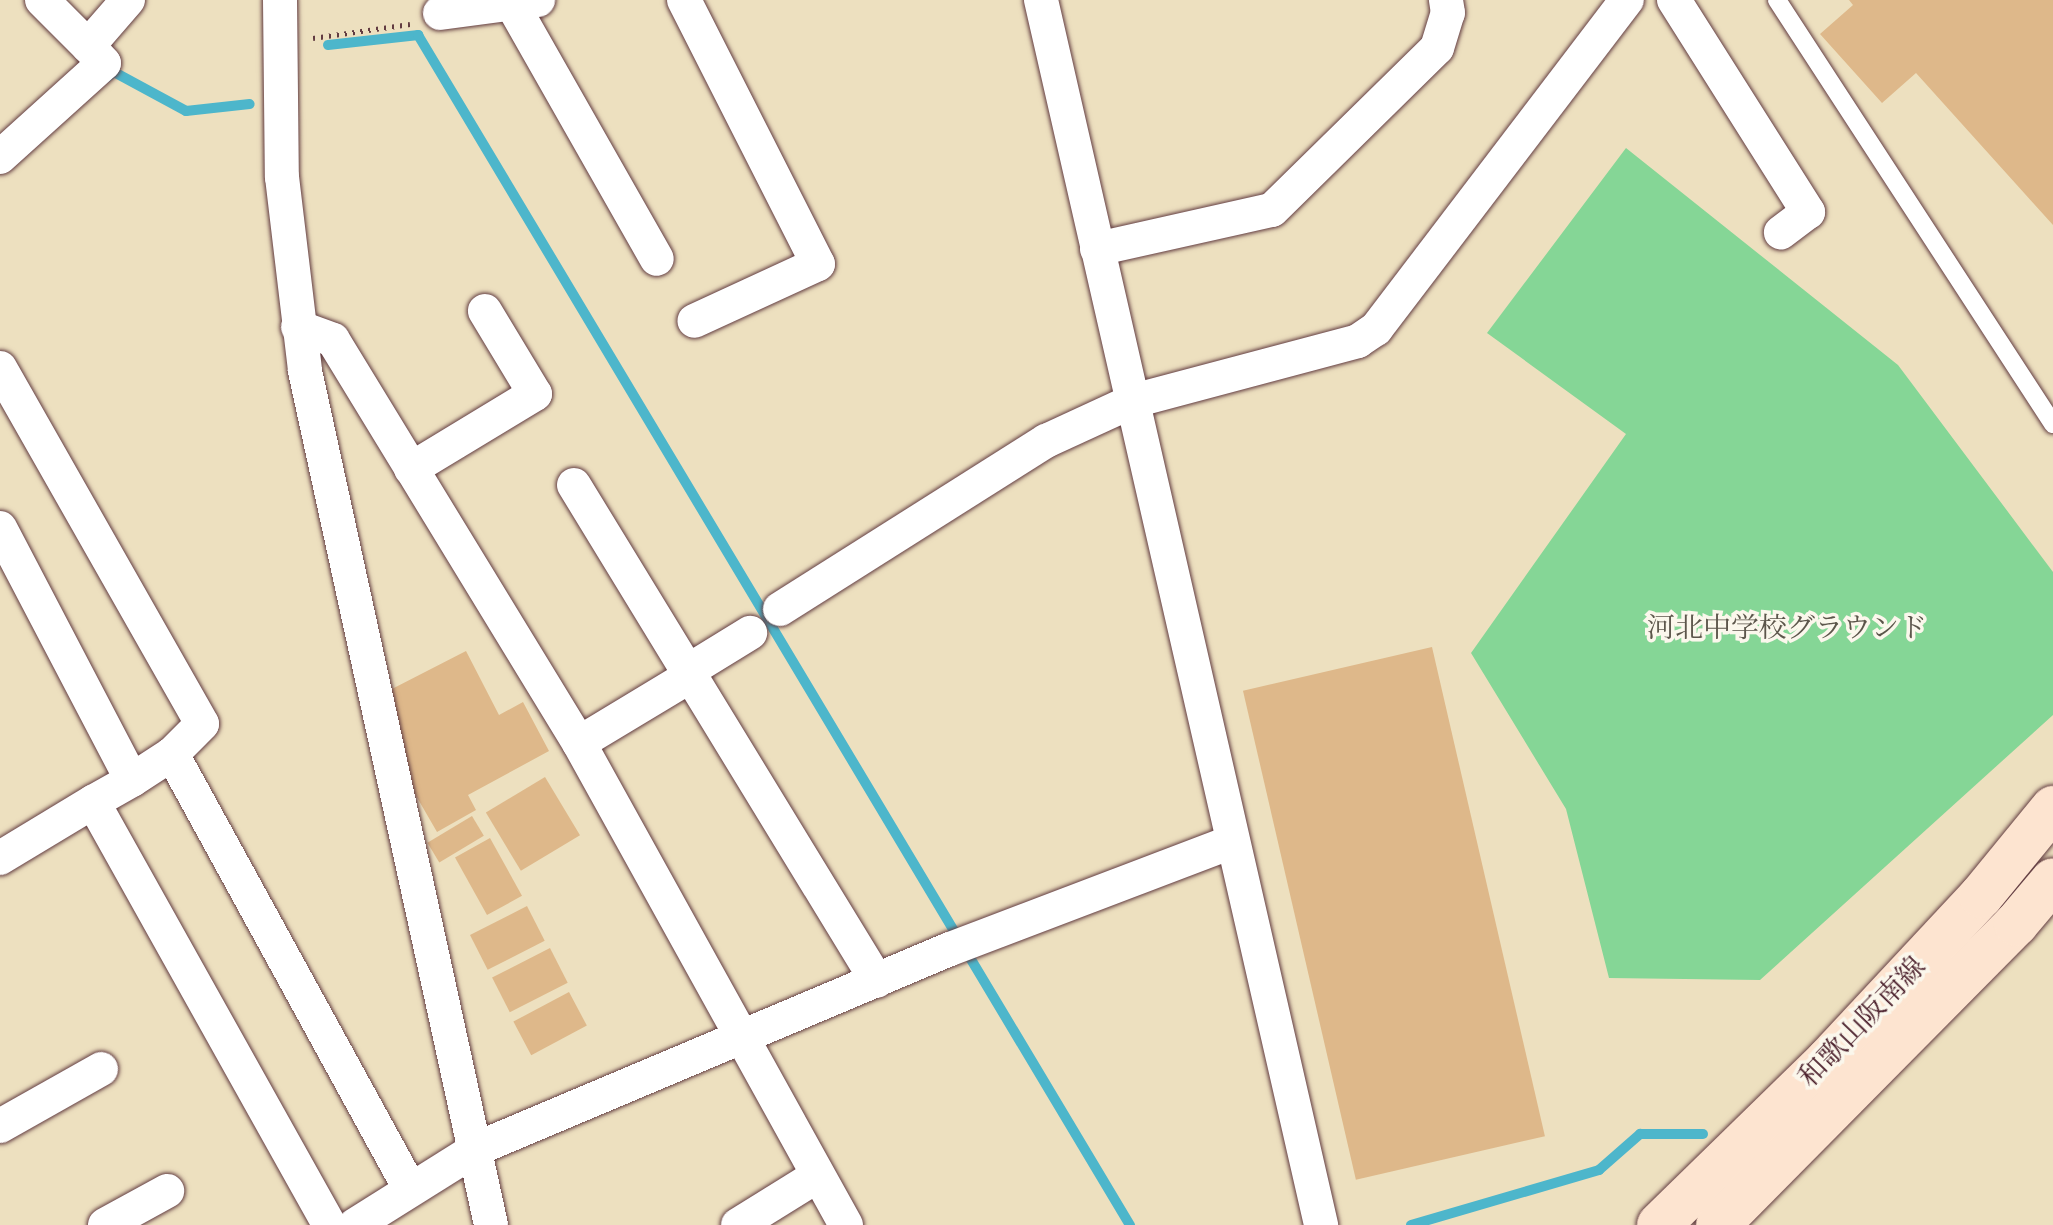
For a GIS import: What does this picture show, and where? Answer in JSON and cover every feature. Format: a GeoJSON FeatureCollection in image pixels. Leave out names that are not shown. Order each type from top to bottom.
{"type":"FeatureCollection","features":[{"type":"Feature","properties":{"kind":"main road","name":"和歌山阪南線"},"geometry":{"type":"LineString","coordinates":[[1659,1225],[1838,1049],[1981,896],[2053,808]]}},
{"type":"Feature","properties":{"kind":"main road","name":"和歌山阪南線"},"geometry":{"type":"LineString","coordinates":[[1718,1225],[2006,935],[2053,880]]}},
{"type":"Feature","properties":{"kind":"street"},"geometry":{"type":"LineString","coordinates":[[0,157],[104,63],[42,0]]}},
{"type":"Feature","properties":{"kind":"street"},"geometry":{"type":"LineString","coordinates":[[88,46],[128,0]]}},
{"type":"Feature","properties":{"kind":"street"},"geometry":{"type":"LineString","coordinates":[[280,0],[282,177],[298,327],[491,1225]]}},
{"type":"Feature","properties":{"kind":"street"},"geometry":{"type":"LineString","coordinates":[[684,0],[818,264],[694,321]]}},
{"type":"Feature","properties":{"kind":"street"},"geometry":{"type":"LineString","coordinates":[[1041,0],[1321,1225]]}},
{"type":"Feature","properties":{"kind":"street"},"geometry":{"type":"LineString","coordinates":[[1097,249],[1272,210],[1437,48],[1448,13],[1446,0]]}},
{"type":"Feature","properties":{"kind":"street"},"geometry":{"type":"LineString","coordinates":[[780,609],[1046,441],[1133,401],[1358,341],[1376,329],[1627,0]]}},
{"type":"Feature","properties":{"kind":"street"},"geometry":{"type":"LineString","coordinates":[[1674,0],[1808,212],[1781,232]]}},
{"type":"Feature","properties":{"kind":"street"},"geometry":{"type":"LineString","coordinates":[[440,13],[525,2],[657,259]]}},
{"type":"Feature","properties":{"kind":"street"},"geometry":{"type":"LineString","coordinates":[[411,469],[535,394],[485,311]]}},
{"type":"Feature","properties":{"kind":"street"},"geometry":{"type":"LineString","coordinates":[[298,327],[333,340],[579,743],[746,1038],[817,1176],[846,1225]]}},
{"type":"Feature","properties":{"kind":"street"},"geometry":{"type":"LineString","coordinates":[[0,368],[202,724],[172,754],[0,858]]}},
{"type":"Feature","properties":{"kind":"street"},"geometry":{"type":"LineString","coordinates":[[574,485],[877,981]]}},
{"type":"Feature","properties":{"kind":"street"},"geometry":{"type":"LineString","coordinates":[[0,528],[132,780]]}},
{"type":"Feature","properties":{"kind":"street"},"geometry":{"type":"LineString","coordinates":[[579,743],[750,633]]}},
{"type":"Feature","properties":{"kind":"street"},"geometry":{"type":"LineString","coordinates":[[172,754],[410,1189]]}},
{"type":"Feature","properties":{"kind":"street"},"geometry":{"type":"LineString","coordinates":[[93,802],[329,1225]]}},
{"type":"Feature","properties":{"kind":"street"},"geometry":{"type":"LineString","coordinates":[[355,1225],[476,1149],[961,945],[1232,842]]}},
{"type":"Feature","properties":{"kind":"street"},"geometry":{"type":"LineString","coordinates":[[0,1126],[101,1069]]}},
{"type":"Feature","properties":{"kind":"street"},"geometry":{"type":"LineString","coordinates":[[738,1225],[817,1176]]}},
{"type":"Feature","properties":{"kind":"street"},"geometry":{"type":"LineString","coordinates":[[105,1225],[167,1191]]}},
{"type":"Feature","properties":{"kind":"lane"},"geometry":{"type":"LineString","coordinates":[[1777,0],[2053,424]]}},
{"type":"Feature","properties":{"kind":"path"},"geometry":{"type":"LineString","coordinates":[[279,42],[425,22],[440,13]]}},
{"type":"Feature","properties":{"kind":"green space","name":"河北中学校グラウンド"},"geometry":{"type":"Polygon","coordinates":[[[1626,148],[1898,365],[2053,572],[2053,715],[1760,980],[1609,978],[1566,809],[1471,653],[1626,434],[1487,333],[1626,148]]]}},
{"type":"Feature","properties":{"kind":"building"},"geometry":{"type":"Polygon","coordinates":[[[1849,0],[2053,0],[2053,225],[1916,73],[1882,103],[1820,34],[1853,5],[1849,0]]]}},
{"type":"Feature","properties":{"kind":"building"},"geometry":{"type":"Polygon","coordinates":[[[1432,647],[1545,1136],[1356,1180],[1243,691],[1432,647]]]}},
{"type":"Feature","properties":{"kind":"building"},"geometry":{"type":"Polygon","coordinates":[[[466,651],[499,715],[523,702],[549,751],[468,795],[476,810],[437,832],[411,787],[388,691],[466,651]]]}},
{"type":"Feature","properties":{"kind":"building"},"geometry":{"type":"Polygon","coordinates":[[[545,777],[580,835],[521,871],[486,813],[545,777]]]}},
{"type":"Feature","properties":{"kind":"building"},"geometry":{"type":"Polygon","coordinates":[[[472,816],[484,836],[439,862],[427,843],[472,816]]]}},
{"type":"Feature","properties":{"kind":"building"},"geometry":{"type":"Polygon","coordinates":[[[490,838],[522,896],[487,915],[455,857],[490,838]]]}},
{"type":"Feature","properties":{"kind":"building"},"geometry":{"type":"Polygon","coordinates":[[[527,906],[545,941],[488,970],[470,935],[527,906]]]}},
{"type":"Feature","properties":{"kind":"building"},"geometry":{"type":"Polygon","coordinates":[[[550,948],[568,983],[510,1012],[492,978],[550,948]]]}},
{"type":"Feature","properties":{"kind":"building"},"geometry":{"type":"Polygon","coordinates":[[[569,992],[587,1026],[531,1055],[513,1022],[569,992]]]}},
{"type":"Feature","properties":{"kind":"waterway"},"geometry":{"type":"LineString","coordinates":[[328,45],[418,35],[1130,1225]]}},
{"type":"Feature","properties":{"kind":"waterway"},"geometry":{"type":"LineString","coordinates":[[106,78],[114,72],[186,111],[250,104]]}},
{"type":"Feature","properties":{"kind":"waterway"},"geometry":{"type":"LineString","coordinates":[[1411,1225],[1599,1170],[1640,1134],[1703,1134]]}}]}
